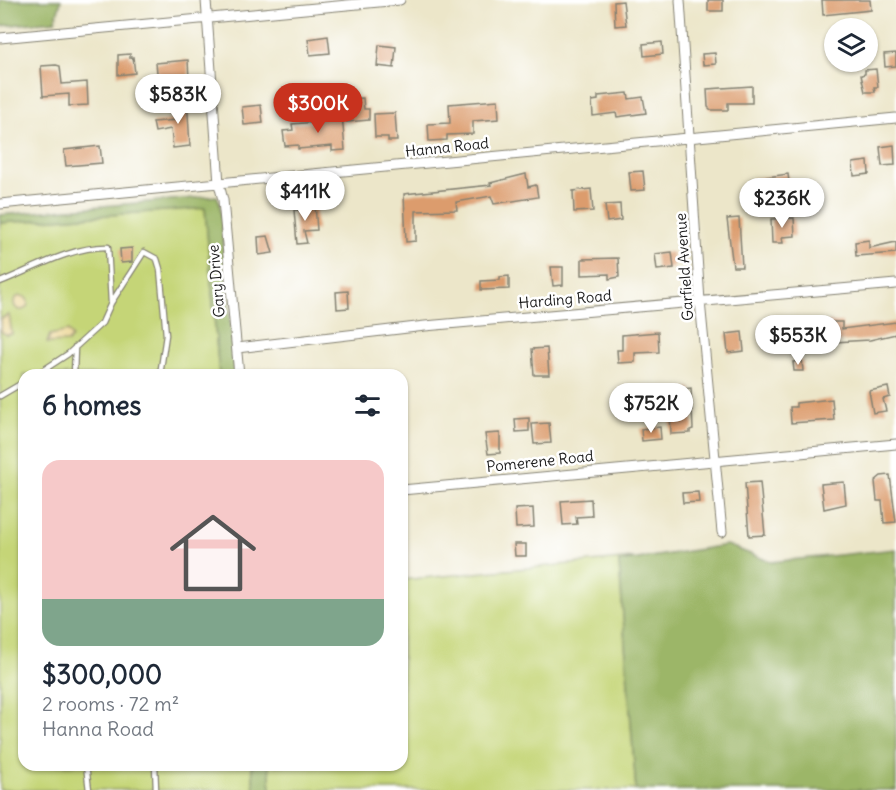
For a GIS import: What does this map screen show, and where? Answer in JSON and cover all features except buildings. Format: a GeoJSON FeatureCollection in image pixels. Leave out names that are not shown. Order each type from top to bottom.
{"type":"FeatureCollection","features":[{"type":"Feature","properties":{"kind":"street","name":"Gary Drive"},"geometry":{"type":"LineString","coordinates":[[206,0],[219,184],[223,200],[239,369]]}},
{"type":"Feature","properties":{"kind":"street"},"geometry":{"type":"LineString","coordinates":[[0,38],[400,0]]}},
{"type":"Feature","properties":{"kind":"street","name":"Garfield Avenue"},"geometry":{"type":"LineString","coordinates":[[680,0],[691,138],[700,301],[722,532]]}},
{"type":"Feature","properties":{"kind":"street","name":"Hanna Road"},"geometry":{"type":"LineString","coordinates":[[0,204],[896,118]]}},
{"type":"Feature","properties":{"kind":"street","name":"Harding Road"},"geometry":{"type":"LineString","coordinates":[[237,348],[425,326],[896,284]]}},
{"type":"Feature","properties":{"kind":"street","name":"Pomerene Road"},"geometry":{"type":"LineString","coordinates":[[408,489],[715,459],[896,444]]}},
{"type":"Feature","properties":{"kind":"lane"},"geometry":{"type":"LineString","coordinates":[[0,282],[94,246],[108,247],[111,257],[111,303]]}},
{"type":"Feature","properties":{"kind":"lane"},"geometry":{"type":"LineString","coordinates":[[44,369],[75,347],[102,323],[111,303],[144,252],[152,253],[160,269],[165,345],[161,369]]}},
{"type":"Feature","properties":{"kind":"lane"},"geometry":{"type":"LineString","coordinates":[[74,369],[75,347]]}},
{"type":"Feature","properties":{"kind":"lane"},"geometry":{"type":"LineString","coordinates":[[0,396],[18,386]]}},
{"type":"Feature","properties":{"kind":"lane"},"geometry":{"type":"LineString","coordinates":[[87,771],[89,790]]}},
{"type":"Feature","properties":{"kind":"lane"},"geometry":{"type":"LineString","coordinates":[[155,771],[156,790]]}},
{"type":"Feature","properties":{"kind":"green space"},"geometry":{"type":"Polygon","coordinates":[[[0,0],[61,1],[55,21],[0,26],[0,0]]]}},
{"type":"Feature","properties":{"kind":"green space"},"geometry":{"type":"Polygon","coordinates":[[[217,196],[220,203],[234,369],[218,369],[205,208],[0,223],[0,215],[217,196]]]}},
{"type":"Feature","properties":{"kind":"green space"},"geometry":{"type":"Polygon","coordinates":[[[205,208],[218,369],[18,369],[18,771],[252,771],[254,790],[0,790],[0,223],[205,208]]]}},
{"type":"Feature","properties":{"kind":"green space"},"geometry":{"type":"Polygon","coordinates":[[[727,545],[771,562],[896,549],[896,790],[636,790],[619,562],[727,545]]]}},
{"type":"Feature","properties":{"kind":"green space"},"geometry":{"type":"Polygon","coordinates":[[[633,558],[619,563],[636,790],[271,790],[269,771],[408,771],[408,579],[633,558]]]}},
{"type":"Feature","properties":{"kind":"green space"},"geometry":{"type":"Polygon","coordinates":[[[252,771],[269,771],[271,790],[254,790],[252,771]]]}},
{"type":"Feature","properties":{"kind":"sand"},"geometry":{"type":"Polygon","coordinates":[[[18,296],[24,296],[28,303],[24,310],[18,310],[14,306],[14,300],[18,296]]]}},
{"type":"Feature","properties":{"kind":"sand"},"geometry":{"type":"Polygon","coordinates":[[[9,315],[12,334],[6,335],[1,331],[1,319],[9,315]]]}},
{"type":"Feature","properties":{"kind":"sand"},"geometry":{"type":"Polygon","coordinates":[[[68,331],[72,337],[68,342],[47,343],[50,335],[68,331]]]}}]}
